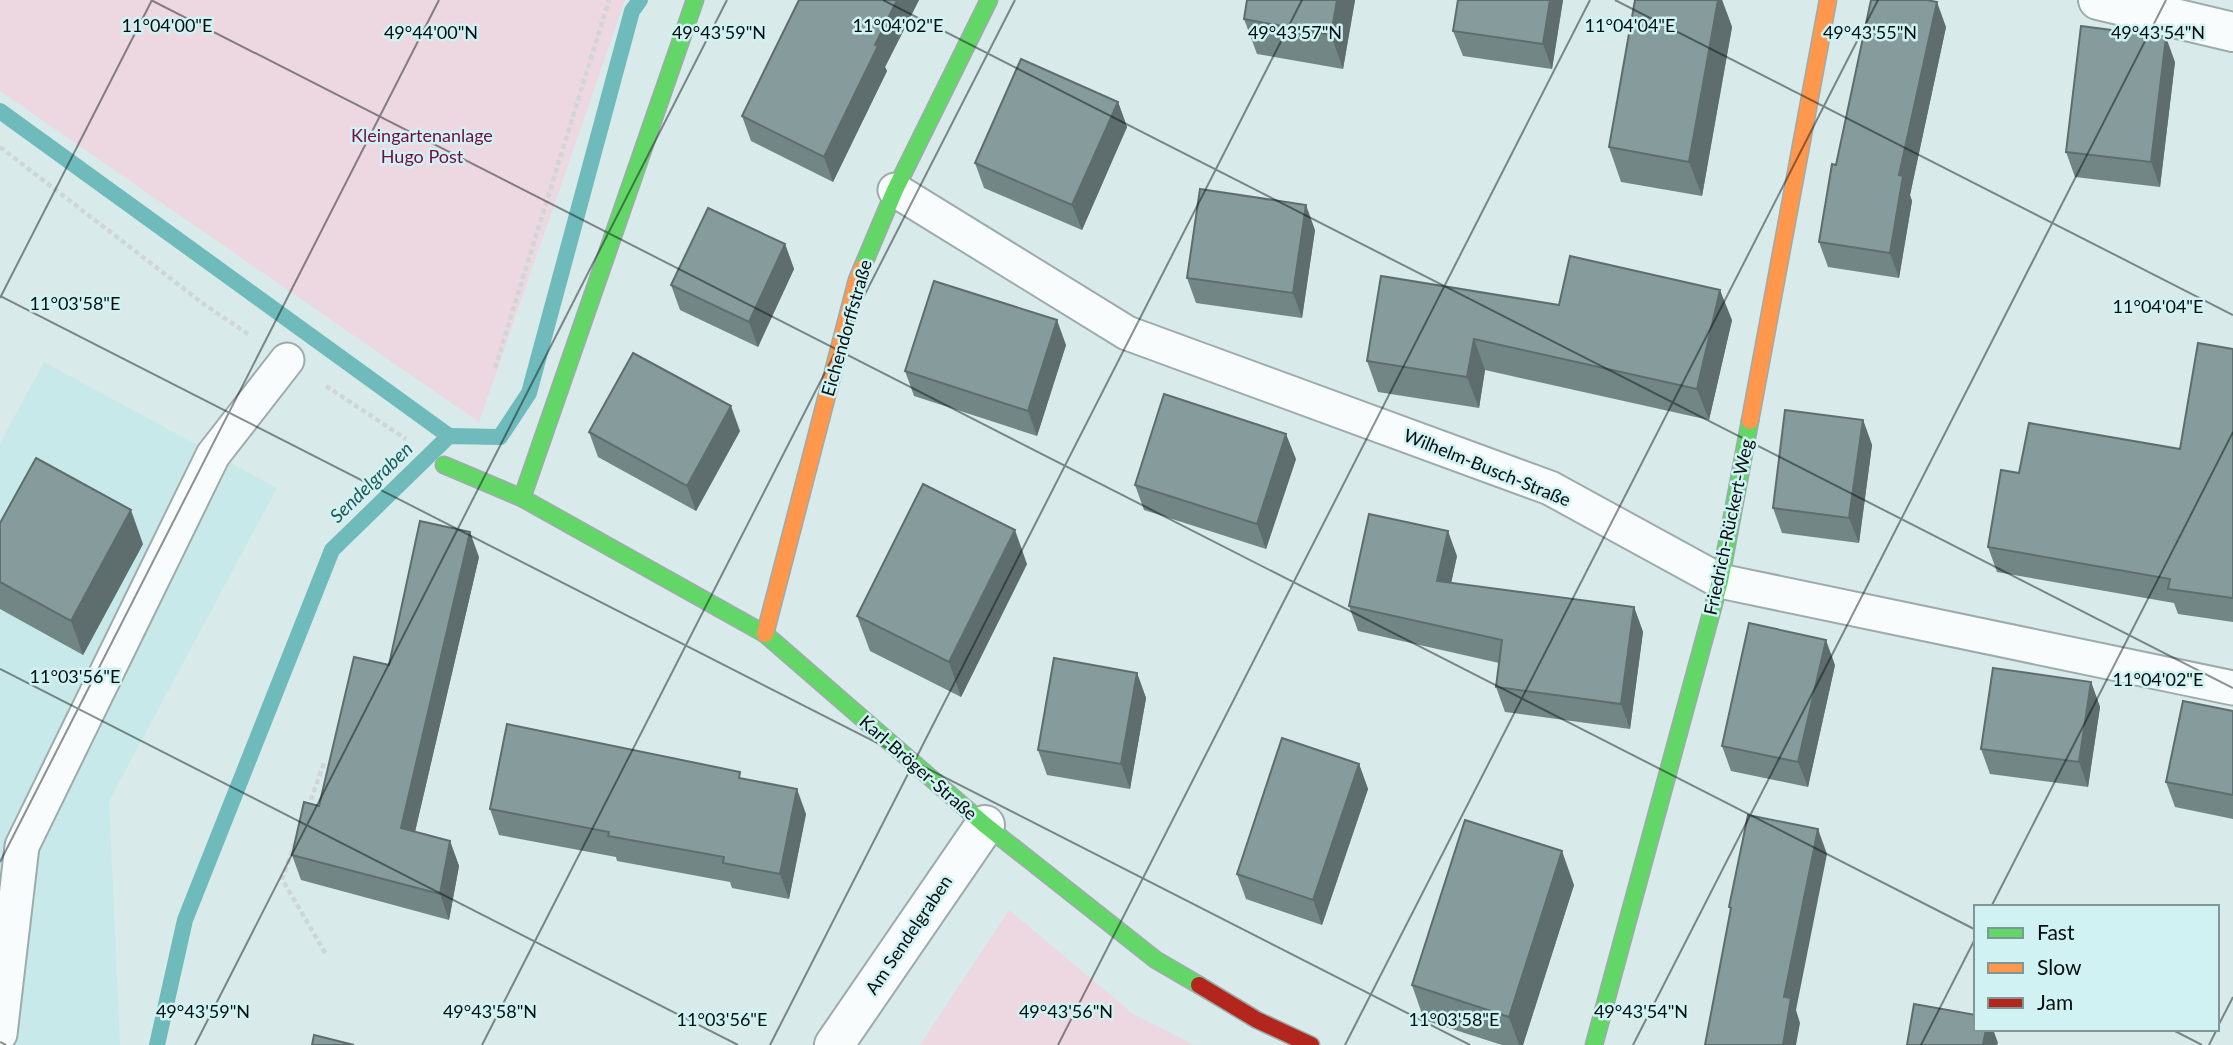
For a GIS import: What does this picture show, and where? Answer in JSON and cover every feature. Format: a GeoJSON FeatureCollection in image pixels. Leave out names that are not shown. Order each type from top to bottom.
{"type":"FeatureCollection","features":[{"type":"Feature","properties":{"kind":"street"},"geometry":{"type":"LineString","coordinates":[[522,498],[695,0]]}},
{"type":"Feature","properties":{"kind":"street","name":"Eichendorffstraße"},"geometry":{"type":"LineString","coordinates":[[765,634],[857,280],[895,190],[989,0]]}},
{"type":"Feature","properties":{"kind":"street","name":"Friedrich-Rückert-Weg"},"geometry":{"type":"LineString","coordinates":[[1594,1045],[1720,580],[1828,0]]}},
{"type":"Feature","properties":{"kind":"street"},"geometry":{"type":"LineString","coordinates":[[2098,0],[2233,32]]}},
{"type":"Feature","properties":{"kind":"street","name":"Karl-Bröger-Straße"},"geometry":{"type":"LineString","coordinates":[[444,465],[522,498],[765,634],[985,825],[1156,960],[1257,1020],[1311,1045]]}},
{"type":"Feature","properties":{"kind":"street","name":"Am Sendelgraben"},"geometry":{"type":"LineString","coordinates":[[834,1045],[985,825]]}},
{"type":"Feature","properties":{"kind":"lane","name":"Wilhelm-Busch-Straße"},"geometry":{"type":"LineString","coordinates":[[895,190],[1127,332],[1550,488],[1720,580],[2233,688]]}},
{"type":"Feature","properties":{"kind":"lane"},"geometry":{"type":"LineString","coordinates":[[0,1034],[22,846],[213,455],[287,360]]}},
{"type":"Feature","properties":{"kind":"path"},"geometry":{"type":"LineString","coordinates":[[495,368],[609,0]]}},
{"type":"Feature","properties":{"kind":"path"},"geometry":{"type":"LineString","coordinates":[[0,147],[205,306],[412,443]]}},
{"type":"Feature","properties":{"kind":"path"},"geometry":{"type":"LineString","coordinates":[[305,815],[324,763]]}},
{"type":"Feature","properties":{"kind":"path"},"geometry":{"type":"LineString","coordinates":[[296,841],[282,879],[327,956]]}},
{"type":"Feature","properties":{"kind":"shaded area"},"geometry":{"type":"Polygon","coordinates":[[[44,362],[277,488],[109,801],[120,1045],[0,1045],[0,443],[44,362]]]}},
{"type":"Feature","properties":{"kind":"green space","name":"Kleingartenanlage Hugo Post"},"geometry":{"type":"Polygon","coordinates":[[[0,0],[625,0],[479,422],[0,91],[0,0]]]}},
{"type":"Feature","properties":{"kind":"green space"},"geometry":{"type":"Polygon","coordinates":[[[1009,910],[1133,1014],[1194,1045],[920,1045],[1009,910]]]}},
{"type":"Feature","properties":{"kind":"building"},"geometry":{"type":"Polygon","coordinates":[[[799,0],[897,0],[875,45],[878,46],[824,157],[742,116],[799,0]]]}},
{"type":"Feature","properties":{"kind":"building"},"geometry":{"type":"Polygon","coordinates":[[[1247,0],[1337,0],[1331,35],[1244,19],[1247,0]]]}},
{"type":"Feature","properties":{"kind":"building"},"geometry":{"type":"Polygon","coordinates":[[[1458,0],[1550,0],[1543,44],[1453,31],[1458,0]]]}},
{"type":"Feature","properties":{"kind":"building"},"geometry":{"type":"Polygon","coordinates":[[[1635,0],[1718,0],[1689,162],[1609,147],[1635,0]]]}},
{"type":"Feature","properties":{"kind":"building"},"geometry":{"type":"Polygon","coordinates":[[[1871,0],[1937,2],[1899,175],[1903,176],[1890,253],[1819,242],[1832,164],[1836,165],[1871,0]]]}},
{"type":"Feature","properties":{"kind":"building"},"geometry":{"type":"Polygon","coordinates":[[[2081,26],[2166,37],[2151,162],[2066,152],[2081,26]]]}},
{"type":"Feature","properties":{"kind":"building"},"geometry":{"type":"Polygon","coordinates":[[[1021,59],[1118,102],[1072,205],[975,163],[1021,59]]]}},
{"type":"Feature","properties":{"kind":"building"},"geometry":{"type":"Polygon","coordinates":[[[1200,189],[1306,205],[1293,293],[1187,278],[1200,189]]]}},
{"type":"Feature","properties":{"kind":"building"},"geometry":{"type":"Polygon","coordinates":[[[708,208],[785,244],[749,322],[671,285],[708,208]]]}},
{"type":"Feature","properties":{"kind":"building"},"geometry":{"type":"Polygon","coordinates":[[[1570,256],[1720,290],[1697,389],[1474,339],[1467,377],[1367,361],[1381,276],[1559,305],[1570,256]]]}},
{"type":"Feature","properties":{"kind":"building"},"geometry":{"type":"Polygon","coordinates":[[[934,281],[1057,320],[1028,411],[905,371],[934,281]]]}},
{"type":"Feature","properties":{"kind":"building"},"geometry":{"type":"Polygon","coordinates":[[[2198,343],[2233,349],[2233,598],[2168,589],[2170,579],[1988,547],[2001,470],[2019,473],[2029,423],[2180,449],[2198,343]]]}},
{"type":"Feature","properties":{"kind":"building"},"geometry":{"type":"Polygon","coordinates":[[[633,353],[731,406],[687,486],[589,432],[633,353]]]}},
{"type":"Feature","properties":{"kind":"building"},"geometry":{"type":"Polygon","coordinates":[[[1164,394],[1286,434],[1257,524],[1135,485],[1164,394]]]}},
{"type":"Feature","properties":{"kind":"building"},"geometry":{"type":"Polygon","coordinates":[[[1785,410],[1863,420],[1849,518],[1773,508],[1785,410]]]}},
{"type":"Feature","properties":{"kind":"building"},"geometry":{"type":"Polygon","coordinates":[[[36,458],[131,510],[71,621],[0,582],[0,523],[36,458]]]}},
{"type":"Feature","properties":{"kind":"building"},"geometry":{"type":"Polygon","coordinates":[[[923,484],[1015,530],[949,662],[857,616],[923,484]]]}},
{"type":"Feature","properties":{"kind":"building"},"geometry":{"type":"Polygon","coordinates":[[[1369,514],[1448,531],[1437,581],[1634,607],[1621,704],[1496,687],[1502,640],[1349,606],[1369,514]]]}},
{"type":"Feature","properties":{"kind":"building"},"geometry":{"type":"Polygon","coordinates":[[[420,521],[470,532],[401,828],[450,841],[440,894],[292,855],[304,802],[319,806],[354,657],[389,665],[420,521]]]}},
{"type":"Feature","properties":{"kind":"building"},"geometry":{"type":"Polygon","coordinates":[[[1749,623],[1826,640],[1798,762],[1722,746],[1749,623]]]}},
{"type":"Feature","properties":{"kind":"building"},"geometry":{"type":"Polygon","coordinates":[[[1054,658],[1137,673],[1121,764],[1038,750],[1054,658]]]}},
{"type":"Feature","properties":{"kind":"building"},"geometry":{"type":"Polygon","coordinates":[[[1993,668],[2091,682],[2079,762],[1981,749],[1993,668]]]}},
{"type":"Feature","properties":{"kind":"building"},"geometry":{"type":"Polygon","coordinates":[[[2183,701],[2233,711],[2233,795],[2166,782],[2183,701]]]}},
{"type":"Feature","properties":{"kind":"building"},"geometry":{"type":"Polygon","coordinates":[[[507,724],[740,772],[739,778],[797,789],[780,874],[723,863],[724,857],[608,836],[609,832],[490,809],[507,724]]]}},
{"type":"Feature","properties":{"kind":"building"},"geometry":{"type":"Polygon","coordinates":[[[1282,738],[1359,764],[1313,900],[1237,874],[1282,738]]]}},
{"type":"Feature","properties":{"kind":"building"},"geometry":{"type":"Polygon","coordinates":[[[1748,815],[1818,829],[1784,997],[1791,998],[1783,1045],[1705,1045],[1731,908],[1729,907],[1748,815]]]}},
{"type":"Feature","properties":{"kind":"building"},"geometry":{"type":"Polygon","coordinates":[[[1465,820],[1562,851],[1509,1017],[1412,985],[1465,820]]]}},
{"type":"Feature","properties":{"kind":"building"},"geometry":{"type":"Polygon","coordinates":[[[1914,1004],[1974,1015],[1974,1031],[1986,1031],[1983,1045],[1907,1045],[1914,1004]]]}},
{"type":"Feature","properties":{"kind":"building"},"geometry":{"type":"Polygon","coordinates":[[[314,1035],[354,1045],[312,1045],[314,1035]]]}},
{"type":"Feature","properties":{"kind":"waterway","name":"Sendelgraben"},"geometry":{"type":"LineString","coordinates":[[157,1045],[185,920],[332,550],[449,436],[500,437],[529,393],[632,11],[640,0]]}},
{"type":"Feature","properties":{"kind":"waterway"},"geometry":{"type":"LineString","coordinates":[[0,111],[449,436]]}},
{"type":"Feature","properties":{"kind":"traffic: fast"},"geometry":{"type":"LineString","coordinates":[[522,498],[695,0]]}},
{"type":"Feature","properties":{"kind":"traffic: fast"},"geometry":{"type":"LineString","coordinates":[[862,268],[895,190],[989,0]]}},
{"type":"Feature","properties":{"kind":"traffic: fast"},"geometry":{"type":"LineString","coordinates":[[1594,1045],[1720,581],[1750,421]]}},
{"type":"Feature","properties":{"kind":"traffic: fast"},"geometry":{"type":"LineString","coordinates":[[444,465],[522,498],[765,634],[985,825],[1156,960],[1199,985]]}},
{"type":"Feature","properties":{"kind":"traffic: slow"},"geometry":{"type":"LineString","coordinates":[[1750,421],[1828,0]]}},
{"type":"Feature","properties":{"kind":"traffic: slow"},"geometry":{"type":"LineString","coordinates":[[765,634],[862,268]]}},
{"type":"Feature","properties":{"kind":"traffic: jam"},"geometry":{"type":"LineString","coordinates":[[1199,985],[1257,1020],[1311,1045]]}}]}
